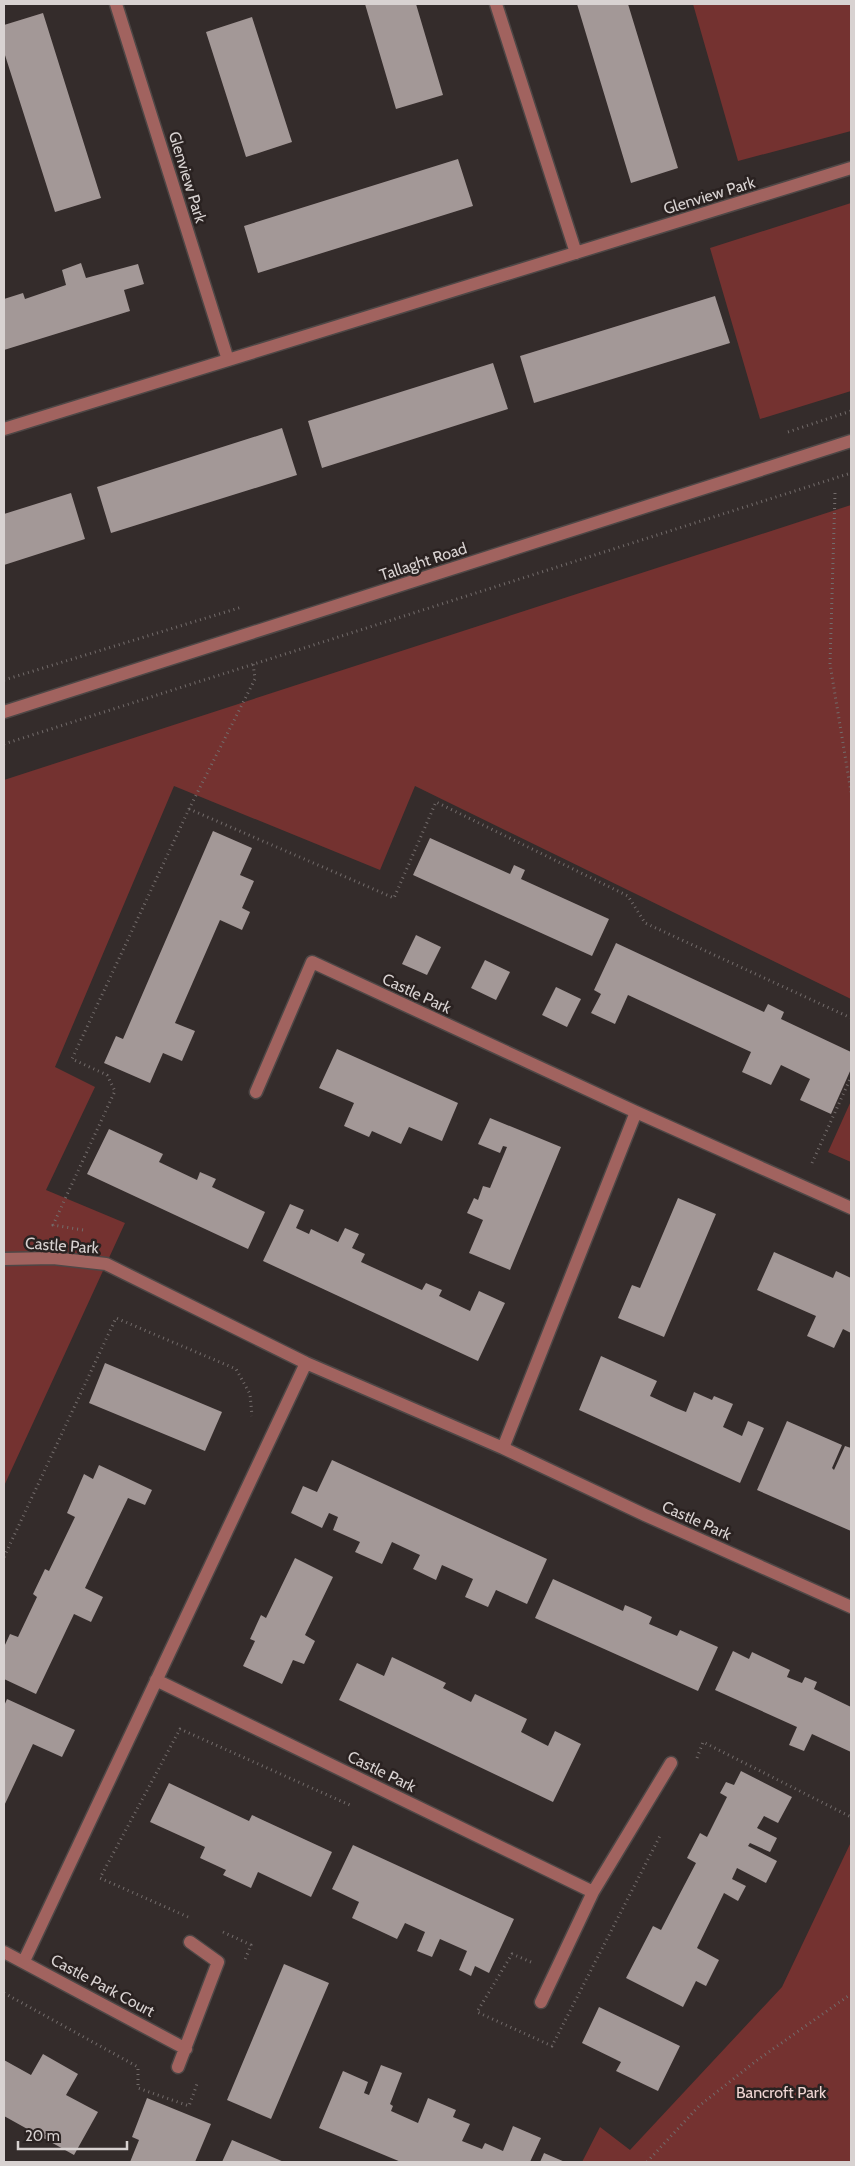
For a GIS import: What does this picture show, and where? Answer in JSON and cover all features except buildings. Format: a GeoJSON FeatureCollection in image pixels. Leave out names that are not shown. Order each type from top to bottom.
{"type":"FeatureCollection","features":[{"type":"Feature","properties":{"kind":"street","name":"Glenview Park"},"geometry":{"type":"LineString","coordinates":[[116,4],[228,360]]}},
{"type":"Feature","properties":{"kind":"street"},"geometry":{"type":"LineString","coordinates":[[496,4],[576,253]]}},
{"type":"Feature","properties":{"kind":"street","name":"Glenview Park"},"geometry":{"type":"LineString","coordinates":[[4,429],[851,168]]}},
{"type":"Feature","properties":{"kind":"street","name":"Tallaght Road"},"geometry":{"type":"LineString","coordinates":[[4,712],[851,441]]}},
{"type":"Feature","properties":{"kind":"street","name":"Castle Park"},"geometry":{"type":"LineString","coordinates":[[256,1092],[312,962],[636,1112],[851,1208]]}},
{"type":"Feature","properties":{"kind":"street"},"geometry":{"type":"LineString","coordinates":[[503,1448],[636,1112]]}},
{"type":"Feature","properties":{"kind":"street","name":"Castle Park"},"geometry":{"type":"LineString","coordinates":[[4,1259],[53,1258],[106,1264],[306,1363],[503,1448],[851,1607]]}},
{"type":"Feature","properties":{"kind":"street"},"geometry":{"type":"LineString","coordinates":[[24,1961],[306,1363]]}},
{"type":"Feature","properties":{"kind":"street","name":"Castle Park"},"geometry":{"type":"LineString","coordinates":[[156,1680],[593,1892]]}},
{"type":"Feature","properties":{"kind":"street"},"geometry":{"type":"LineString","coordinates":[[541,2002],[593,1892],[671,1763]]}},
{"type":"Feature","properties":{"kind":"street"},"geometry":{"type":"LineString","coordinates":[[178,2067],[218,1962],[190,1942]]}},
{"type":"Feature","properties":{"kind":"street","name":"Castle Park Court"},"geometry":{"type":"LineString","coordinates":[[4,1952],[186,2049]]}},
{"type":"Feature","properties":{"kind":"path"},"geometry":{"type":"LineString","coordinates":[[4,744],[851,473]]}},
{"type":"Feature","properties":{"kind":"path"},"geometry":{"type":"LineString","coordinates":[[835,493],[830,664],[851,792]]}},
{"type":"Feature","properties":{"kind":"path"},"geometry":{"type":"LineString","coordinates":[[83,1230],[54,1225],[115,1091],[107,1074],[72,1059],[189,810],[255,680],[253,663]]}},
{"type":"Feature","properties":{"kind":"path"},"geometry":{"type":"LineString","coordinates":[[189,810],[394,898],[436,802],[628,896],[645,923],[851,1018]]}},
{"type":"Feature","properties":{"kind":"path"},"geometry":{"type":"LineString","coordinates":[[812,1163],[851,1077]]}},
{"type":"Feature","properties":{"kind":"path"},"geometry":{"type":"LineString","coordinates":[[4,1557],[116,1318],[236,1369],[250,1394],[252,1417]]}},
{"type":"Feature","properties":{"kind":"path"},"geometry":{"type":"LineString","coordinates":[[189,1917],[100,1878],[180,1729],[361,1810]]}},
{"type":"Feature","properties":{"kind":"path"},"geometry":{"type":"LineString","coordinates":[[694,1766],[703,1742],[851,1817]]}},
{"type":"Feature","properties":{"kind":"path"},"geometry":{"type":"LineString","coordinates":[[538,1965],[512,1954],[477,2012],[552,2046],[665,1826]]}},
{"type":"Feature","properties":{"kind":"path"},"geometry":{"type":"LineString","coordinates":[[215,1929],[251,1945],[241,1972]]}},
{"type":"Feature","properties":{"kind":"path"},"geometry":{"type":"LineString","coordinates":[[4,1993],[138,2067],[138,2088],[189,2106],[199,2079]]}},
{"type":"Feature","properties":{"kind":"path"},"geometry":{"type":"LineString","coordinates":[[647,2162],[699,2106],[756,2061],[851,1994]]}},
{"type":"Feature","properties":{"kind":"green space"},"geometry":{"type":"Polygon","coordinates":[[[693,4],[851,4],[851,131],[738,161],[693,4]]]}},
{"type":"Feature","properties":{"kind":"green space"},"geometry":{"type":"Polygon","coordinates":[[[851,203],[851,391],[760,419],[710,248],[851,203]]]}},
{"type":"Feature","properties":{"kind":"green space"},"geometry":{"type":"Polygon","coordinates":[[[851,505],[851,999],[415,786],[380,870],[174,786],[55,1067],[95,1087],[46,1190],[125,1223],[4,1486],[4,780],[851,505]]]}},
{"type":"Feature","properties":{"kind":"green space"},"geometry":{"type":"Polygon","coordinates":[[[851,1101],[851,1162],[828,1152],[851,1101]]]}},
{"type":"Feature","properties":{"kind":"green space","name":"Bancroft Park"},"geometry":{"type":"Polygon","coordinates":[[[851,1842],[851,2162],[582,2162],[600,2127],[630,2150],[782,1987],[851,1842]]]}}]}
